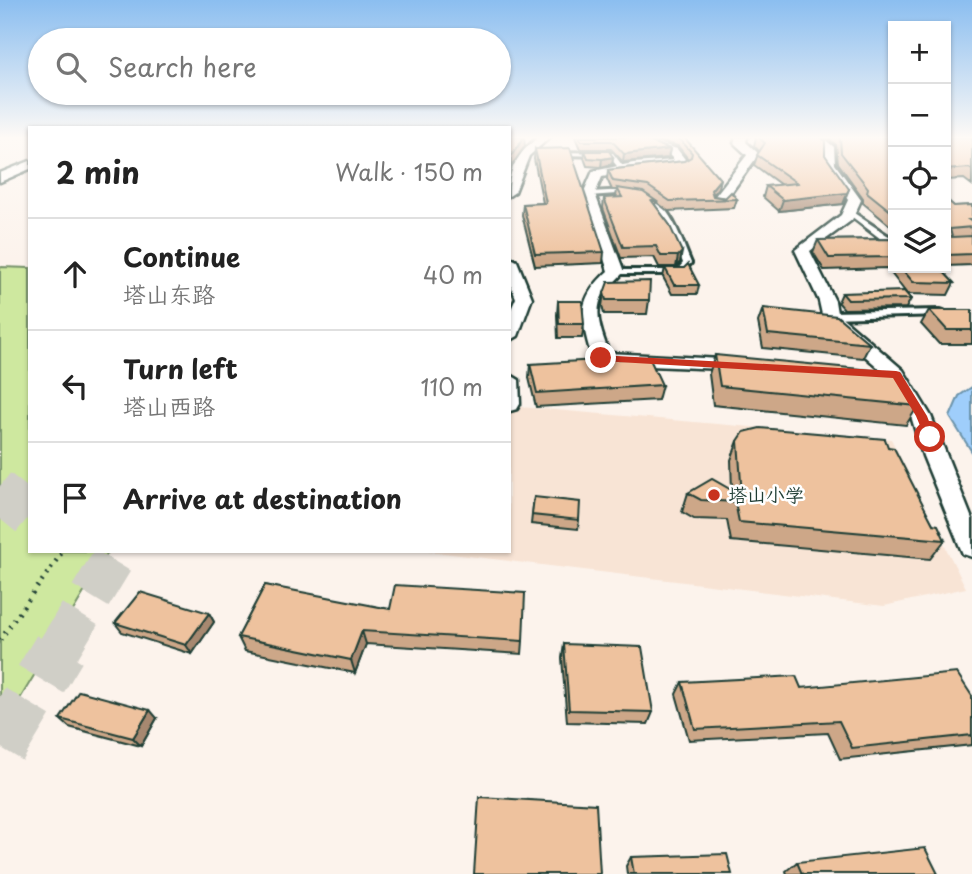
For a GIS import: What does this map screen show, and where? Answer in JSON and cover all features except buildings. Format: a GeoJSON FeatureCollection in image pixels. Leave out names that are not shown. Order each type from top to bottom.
{"type":"FeatureCollection","features":[{"type":"Feature","properties":{"kind":"street"},"geometry":{"type":"LineString","coordinates":[[595,178],[589,194],[616,272],[596,289],[589,318],[601,358],[762,367]]}},
{"type":"Feature","properties":{"kind":"street"},"geometry":{"type":"LineString","coordinates":[[718,201],[735,178]]}},
{"type":"Feature","properties":{"kind":"street"},"geometry":{"type":"LineString","coordinates":[[839,178],[855,200],[847,217],[802,250],[827,301],[829,315],[896,374],[921,416],[933,456],[972,547]]}},
{"type":"Feature","properties":{"kind":"street"},"geometry":{"type":"LineString","coordinates":[[511,330],[524,298],[513,279]]}},
{"type":"Feature","properties":{"kind":"street"},"geometry":{"type":"LineString","coordinates":[[869,373],[896,374]]}},
{"type":"Feature","properties":{"kind":"lane"},"geometry":{"type":"LineString","coordinates":[[589,194],[630,192],[656,202],[668,219],[687,263],[679,272],[616,272]]}},
{"type":"Feature","properties":{"kind":"lane"},"geometry":{"type":"LineString","coordinates":[[849,212],[888,238]]}},
{"type":"Feature","properties":{"kind":"lane"},"geometry":{"type":"LineString","coordinates":[[829,315],[947,313]]}},
{"type":"Feature","properties":{"kind":"path"},"geometry":{"type":"LineString","coordinates":[[0,640],[62,553]]}},
{"type":"Feature","properties":{"kind":"shaded area","name":"塔山小学"},"geometry":{"type":"Polygon","coordinates":[[[511,406],[891,439],[966,588],[884,606],[443,553],[511,553],[511,406]]]}},
{"type":"Feature","properties":{"kind":"green space"},"geometry":{"type":"Polygon","coordinates":[[[0,267],[28,268],[28,553],[108,553],[0,732],[0,267]]]}},
{"type":"Feature","properties":{"kind":"water"},"geometry":{"type":"Polygon","coordinates":[[[972,387],[972,452],[950,417],[959,396],[972,387]]]}},
{"type":"Feature","properties":{"kind":"tunnel"},"geometry":{"type":"LineString","coordinates":[[0,519],[28,484]]}},
{"type":"Feature","properties":{"kind":"tunnel"},"geometry":{"type":"LineString","coordinates":[[58,650],[117,553]]}},
{"type":"Feature","properties":{"kind":"tunnel"},"geometry":{"type":"LineString","coordinates":[[0,747],[59,649]]}},
{"type":"Feature","properties":{"kind":"place","name":"塔山小学"},"geometry":{"type":"Point","coordinates":[714,495]}},
{"type":"Feature","properties":{"kind":"route"},"geometry":{"type":"LineString","coordinates":[[601,358],[896,374],[930,437]]}}]}
